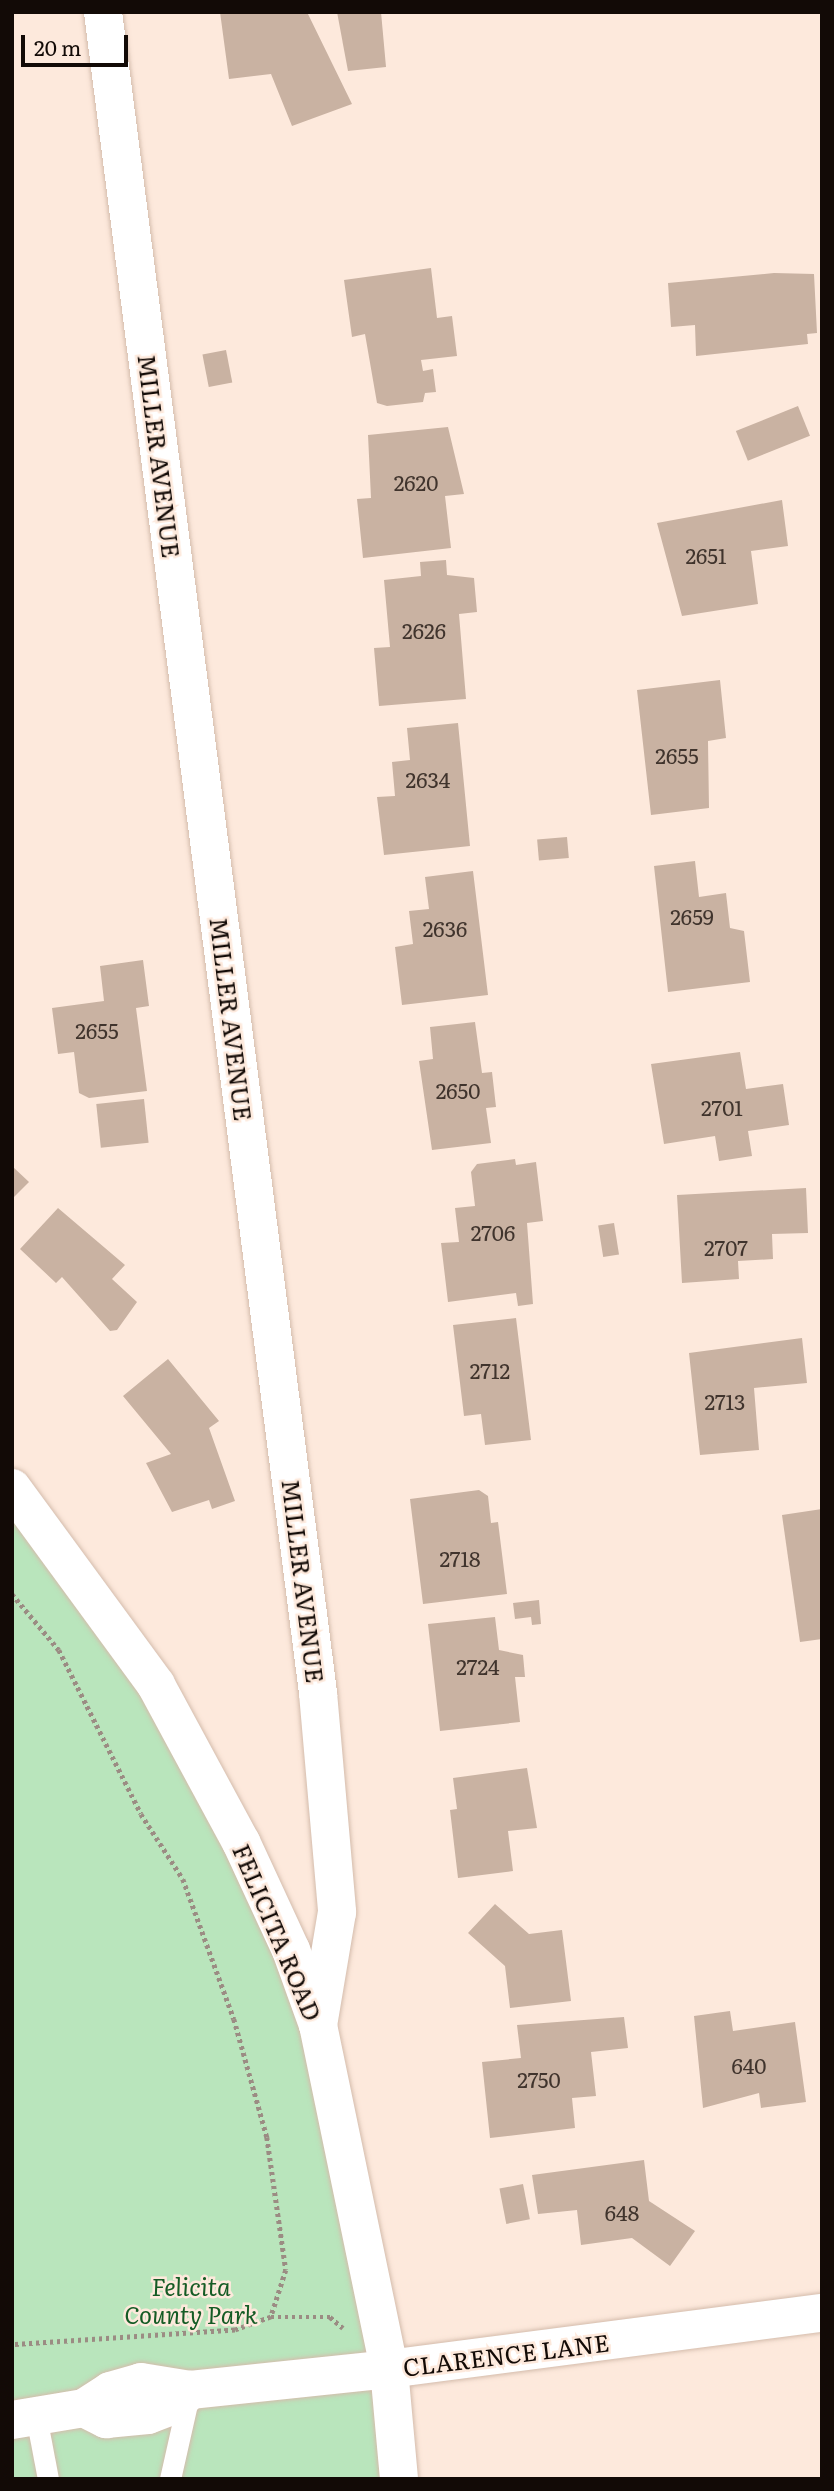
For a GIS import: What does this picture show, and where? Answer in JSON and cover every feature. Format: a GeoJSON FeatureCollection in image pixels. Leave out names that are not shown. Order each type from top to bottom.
{"type":"FeatureCollection","features":[{"type":"Feature","properties":{"kind":"street","name":"MILLER AVENUE"},"geometry":{"type":"LineString","coordinates":[[103,12],[318,1693],[337,1912],[318,2025]]}},
{"type":"Feature","properties":{"kind":"street","name":"FELICITA ROAD"},"geometry":{"type":"LineString","coordinates":[[12,1488],[115,1622],[180,1726],[242,1842],[318,2025],[389,2369],[399,2479]]}},
{"type":"Feature","properties":{"kind":"street","name":"CLARENCE LANE"},"geometry":{"type":"LineString","coordinates":[[24,2418],[83,2409],[110,2391],[141,2382],[190,2390],[389,2369],[822,2314]]}},
{"type":"Feature","properties":{"kind":"lane"},"geometry":{"type":"LineString","coordinates":[[170,2479],[190,2390]]}},
{"type":"Feature","properties":{"kind":"lane"},"geometry":{"type":"LineString","coordinates":[[24,2418],[48,2479]]}},
{"type":"Feature","properties":{"kind":"path"},"geometry":{"type":"LineString","coordinates":[[12,1594],[59,1650],[141,1814],[183,1879],[234,2019],[267,2137],[286,2270],[271,2317]]}},
{"type":"Feature","properties":{"kind":"path"},"geometry":{"type":"LineString","coordinates":[[12,2345],[235,2330],[271,2317],[330,2316],[389,2369]]}},
{"type":"Feature","properties":{"kind":"green space","name":"Felicita County Park"},"geometry":{"type":"Polygon","coordinates":[[[12,1488],[56,1547],[292,1953],[399,2479],[12,2479],[12,1488]]]}},
{"type":"Feature","properties":{"kind":"building"},"geometry":{"type":"Polygon","coordinates":[[[220,12],[307,12],[352,104],[292,126],[271,74],[229,79],[220,12]]]}},
{"type":"Feature","properties":{"kind":"building"},"geometry":{"type":"Polygon","coordinates":[[[337,12],[381,12],[386,67],[348,71],[337,12]]]}},
{"type":"Feature","properties":{"kind":"building"},"geometry":{"type":"Polygon","coordinates":[[[431,268],[437,318],[452,316],[457,356],[421,360],[423,371],[433,369],[436,392],[425,393],[423,402],[387,406],[377,403],[365,334],[352,337],[344,280],[431,268]]]}},
{"type":"Feature","properties":{"kind":"building"},"geometry":{"type":"Polygon","coordinates":[[[774,273],[814,274],[817,333],[807,334],[808,344],[696,356],[695,325],[671,327],[668,283],[774,273]]]}},
{"type":"Feature","properties":{"kind":"building"},"geometry":{"type":"Polygon","coordinates":[[[226,350],[232,382],[209,387],[202,355],[226,350]]]}},
{"type":"Feature","properties":{"kind":"building"},"geometry":{"type":"Polygon","coordinates":[[[798,406],[810,436],[748,461],[736,431],[798,406]]]}},
{"type":"Feature","properties":{"kind":"building"},"geometry":{"type":"Polygon","coordinates":[[[448,427],[464,494],[445,496],[451,548],[363,558],[357,499],[371,498],[368,435],[448,427]]]}},
{"type":"Feature","properties":{"kind":"building"},"geometry":{"type":"Polygon","coordinates":[[[782,500],[788,546],[751,551],[758,604],[682,616],[657,523],[782,500]]]}},
{"type":"Feature","properties":{"kind":"building"},"geometry":{"type":"Polygon","coordinates":[[[446,560],[447,575],[474,578],[477,612],[459,614],[466,699],[379,706],[374,648],[390,647],[384,580],[421,576],[420,562],[446,560]]]}},
{"type":"Feature","properties":{"kind":"building"},"geometry":{"type":"Polygon","coordinates":[[[720,680],[726,738],[708,741],[709,808],[651,815],[637,690],[720,680]]]}},
{"type":"Feature","properties":{"kind":"building"},"geometry":{"type":"Polygon","coordinates":[[[458,723],[470,846],[384,855],[377,797],[395,796],[392,762],[410,760],[407,728],[458,723]]]}},
{"type":"Feature","properties":{"kind":"building"},"geometry":{"type":"Polygon","coordinates":[[[567,837],[569,858],[539,861],[537,840],[567,837]]]}},
{"type":"Feature","properties":{"kind":"building"},"geometry":{"type":"Polygon","coordinates":[[[695,861],[699,897],[726,893],[730,928],[744,931],[750,982],[668,992],[654,866],[695,861]]]}},
{"type":"Feature","properties":{"kind":"building"},"geometry":{"type":"Polygon","coordinates":[[[473,871],[488,995],[402,1005],[395,947],[413,944],[409,911],[429,909],[425,877],[473,871]]]}},
{"type":"Feature","properties":{"kind":"building"},"geometry":{"type":"Polygon","coordinates":[[[143,960],[149,1006],[136,1008],[147,1091],[89,1098],[79,1093],[74,1052],[58,1054],[52,1008],[104,1001],[100,966],[143,960]]]}},
{"type":"Feature","properties":{"kind":"building"},"geometry":{"type":"Polygon","coordinates":[[[475,1022],[482,1073],[492,1072],[496,1107],[486,1108],[491,1143],[432,1150],[419,1061],[433,1059],[430,1027],[475,1022]]]}},
{"type":"Feature","properties":{"kind":"building"},"geometry":{"type":"Polygon","coordinates":[[[740,1052],[746,1089],[783,1084],[789,1125],[748,1131],[752,1156],[719,1161],[715,1136],[664,1144],[651,1064],[740,1052]]]}},
{"type":"Feature","properties":{"kind":"building"},"geometry":{"type":"Polygon","coordinates":[[[144,1099],[149,1143],[101,1148],[96,1104],[144,1099]]]}},
{"type":"Feature","properties":{"kind":"building"},"geometry":{"type":"Polygon","coordinates":[[[515,1159],[516,1165],[536,1162],[543,1221],[527,1223],[533,1304],[518,1306],[516,1293],[448,1302],[441,1243],[459,1242],[455,1208],[475,1206],[471,1172],[477,1164],[515,1159]]]}},
{"type":"Feature","properties":{"kind":"building"},"geometry":{"type":"Polygon","coordinates":[[[12,1166],[29,1182],[12,1199],[12,1166]]]}},
{"type":"Feature","properties":{"kind":"building"},"geometry":{"type":"Polygon","coordinates":[[[806,1188],[808,1233],[772,1234],[773,1259],[738,1261],[739,1279],[682,1283],[677,1195],[806,1188]]]}},
{"type":"Feature","properties":{"kind":"building"},"geometry":{"type":"Polygon","coordinates":[[[58,1208],[125,1265],[112,1279],[137,1302],[117,1330],[110,1331],[62,1277],[56,1283],[20,1249],[58,1208]]]}},
{"type":"Feature","properties":{"kind":"building"},"geometry":{"type":"Polygon","coordinates":[[[614,1223],[619,1255],[603,1257],[598,1226],[614,1223]]]}},
{"type":"Feature","properties":{"kind":"building"},"geometry":{"type":"Polygon","coordinates":[[[516,1318],[531,1440],[485,1445],[481,1414],[464,1416],[453,1325],[516,1318]]]}},
{"type":"Feature","properties":{"kind":"building"},"geometry":{"type":"Polygon","coordinates":[[[802,1338],[807,1383],[754,1388],[759,1450],[700,1455],[689,1353],[802,1338]]]}},
{"type":"Feature","properties":{"kind":"building"},"geometry":{"type":"Polygon","coordinates":[[[168,1359],[219,1421],[209,1428],[235,1501],[212,1509],[209,1500],[172,1512],[146,1463],[171,1454],[123,1396],[168,1359]]]}},
{"type":"Feature","properties":{"kind":"building"},"geometry":{"type":"Polygon","coordinates":[[[479,1490],[488,1496],[491,1523],[498,1522],[507,1594],[423,1604],[410,1499],[479,1490]]]}},
{"type":"Feature","properties":{"kind":"building"},"geometry":{"type":"Polygon","coordinates":[[[822,1509],[822,1639],[800,1642],[782,1515],[822,1509]]]}},
{"type":"Feature","properties":{"kind":"building"},"geometry":{"type":"Polygon","coordinates":[[[539,1600],[541,1624],[532,1625],[531,1617],[515,1619],[513,1603],[539,1600]]]}},
{"type":"Feature","properties":{"kind":"building"},"geometry":{"type":"Polygon","coordinates":[[[495,1617],[499,1650],[523,1655],[525,1677],[515,1677],[520,1722],[440,1731],[428,1624],[495,1617]]]}},
{"type":"Feature","properties":{"kind":"building"},"geometry":{"type":"Polygon","coordinates":[[[527,1768],[537,1828],[508,1831],[513,1871],[458,1878],[450,1810],[457,1809],[453,1778],[527,1768]]]}},
{"type":"Feature","properties":{"kind":"building"},"geometry":{"type":"Polygon","coordinates":[[[495,1904],[529,1934],[562,1930],[571,2001],[510,2008],[505,1966],[468,1933],[495,1904]]]}},
{"type":"Feature","properties":{"kind":"building"},"geometry":{"type":"Polygon","coordinates":[[[730,2011],[733,2031],[795,2022],[806,2102],[761,2108],[759,2093],[703,2108],[694,2016],[730,2011]]]}},
{"type":"Feature","properties":{"kind":"building"},"geometry":{"type":"Polygon","coordinates":[[[624,2017],[628,2048],[591,2052],[596,2096],[572,2098],[575,2128],[490,2138],[482,2062],[521,2058],[517,2025],[624,2017]]]}},
{"type":"Feature","properties":{"kind":"building"},"geometry":{"type":"Polygon","coordinates":[[[644,2160],[649,2201],[695,2231],[670,2266],[632,2238],[581,2245],[577,2210],[538,2214],[532,2175],[644,2160]]]}},
{"type":"Feature","properties":{"kind":"building"},"geometry":{"type":"Polygon","coordinates":[[[523,2184],[530,2219],[506,2224],[499,2189],[523,2184]]]}}]}
